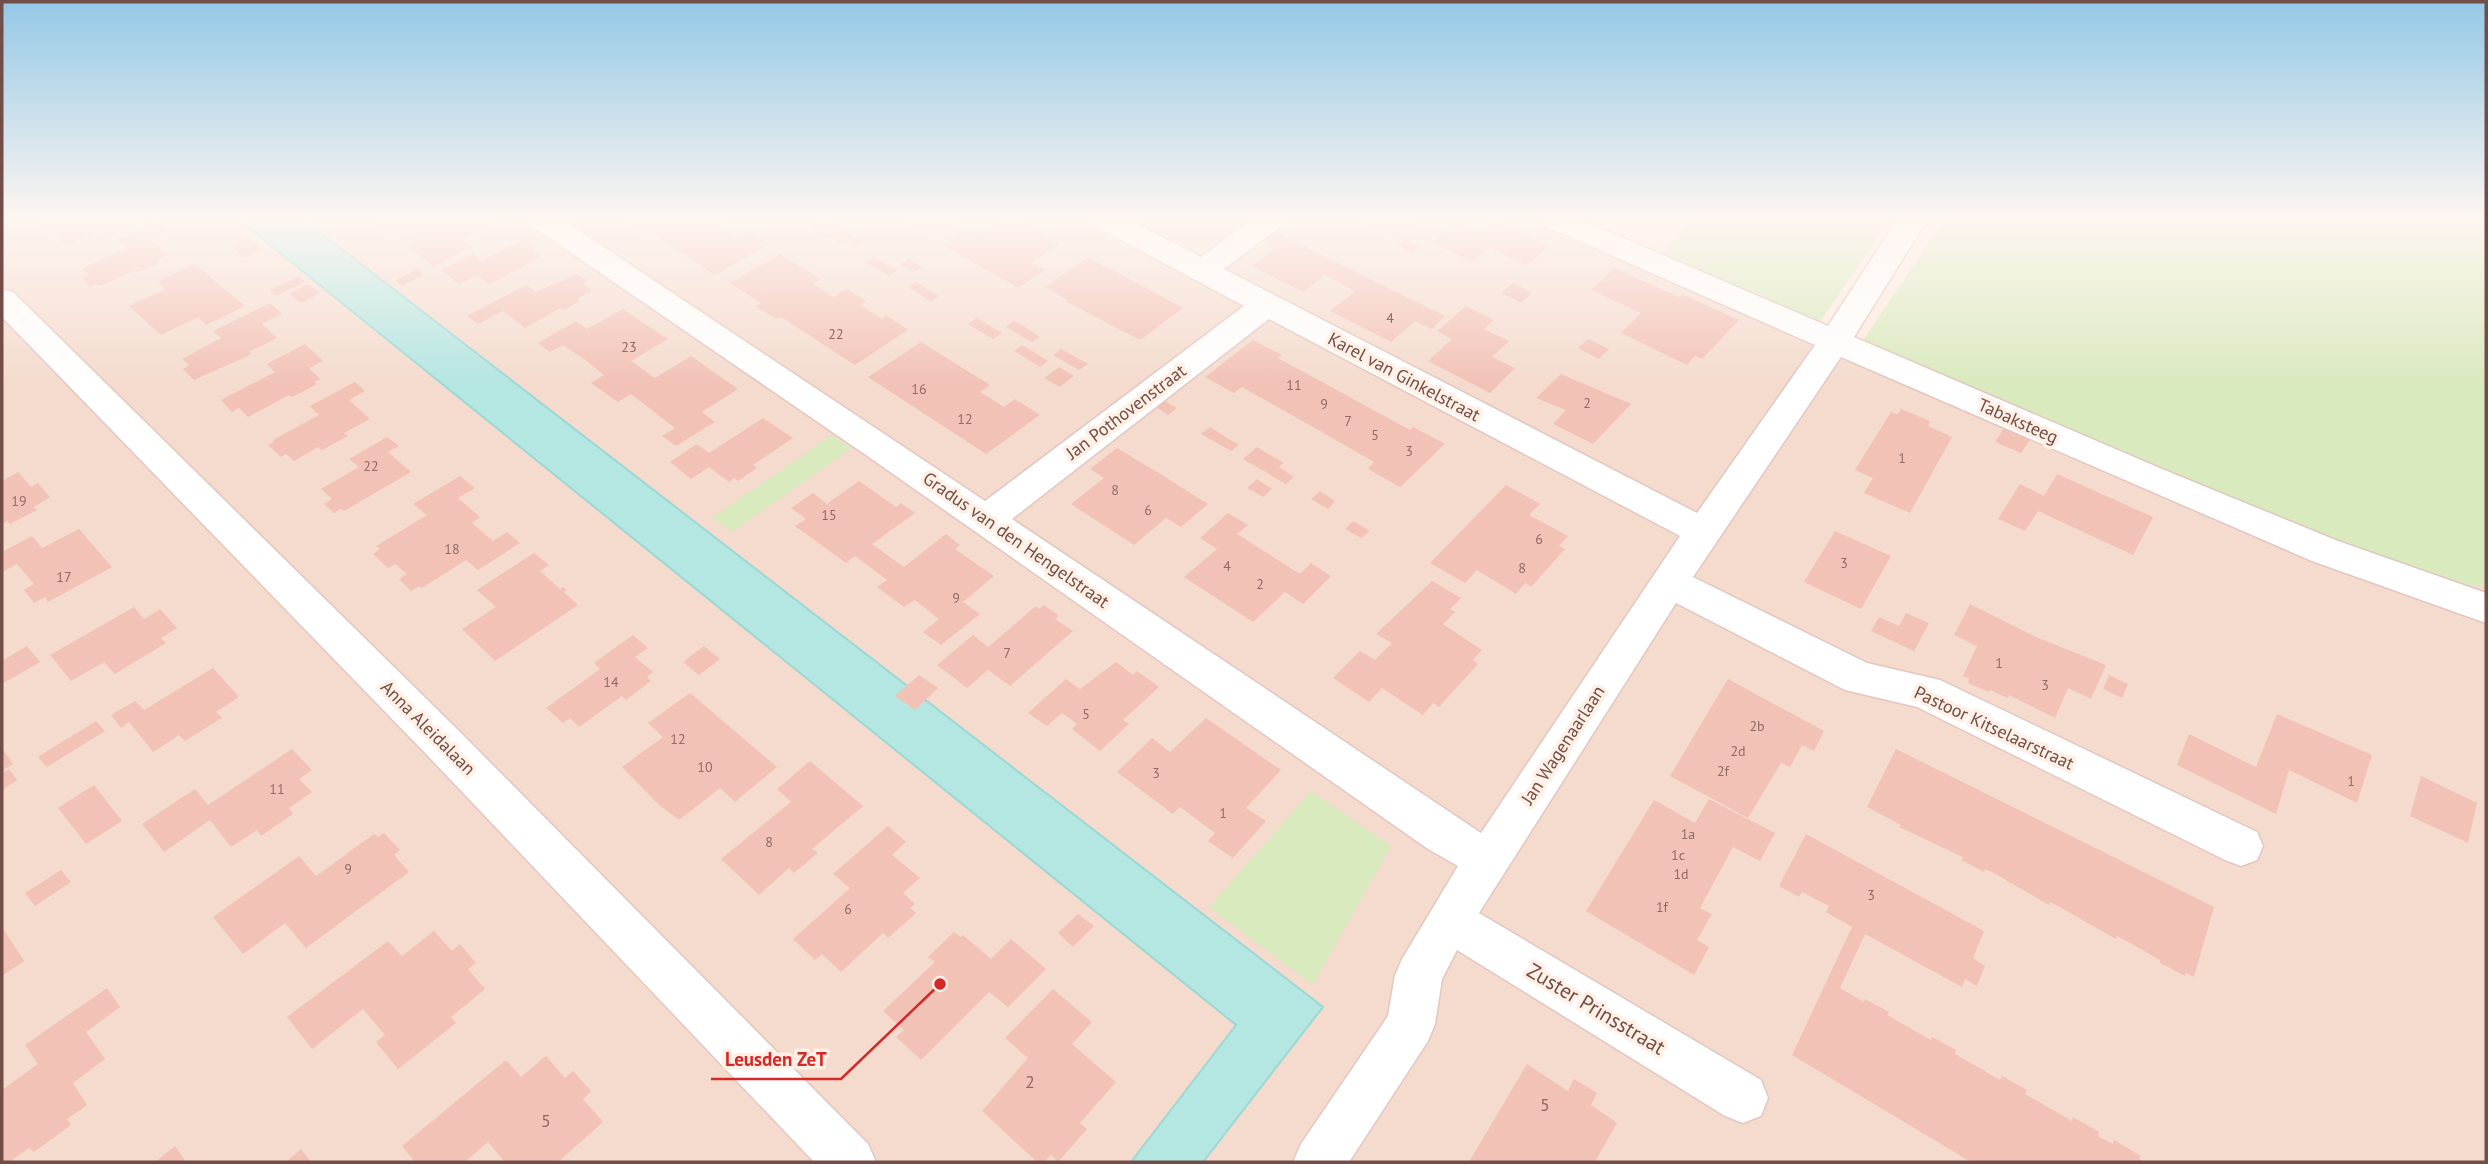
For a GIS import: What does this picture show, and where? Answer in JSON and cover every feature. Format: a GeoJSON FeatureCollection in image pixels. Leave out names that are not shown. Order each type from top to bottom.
{"type":"FeatureCollection","features":[{"type":"Feature","properties":{"kind":"street","name":"Gradus van den Hengelstraat"},"geometry":{"type":"LineString","coordinates":[[623,274],[1444,835],[1488,860]]}},
{"type":"Feature","properties":{"kind":"street","name":"Karel van Ginkelstraat"},"geometry":{"type":"LineString","coordinates":[[1209,274],[1669,516],[1703,531]]}},
{"type":"Feature","properties":{"kind":"street","name":"Tabaksteeg"},"geometry":{"type":"LineString","coordinates":[[1680,274],[2244,518],[2325,551],[2486,608]]}},
{"type":"Feature","properties":{"kind":"street","name":"Jan Wagenaarlaan"},"geometry":{"type":"LineString","coordinates":[[1319,1162],[1410,1024],[1419,975],[1449,920],[1669,582],[1835,342],[1878,274]]}},
{"type":"Feature","properties":{"kind":"street","name":"Anna Aleidalaan"},"geometry":{"type":"LineString","coordinates":[[2,299],[443,743],[850,1162]]}},
{"type":"Feature","properties":{"kind":"street","name":"Jan Pothovenstraat"},"geometry":{"type":"LineString","coordinates":[[985,520],[1267,304]]}},
{"type":"Feature","properties":{"kind":"street","name":"Pastoor Kitselaarstraat"},"geometry":{"type":"LineString","coordinates":[[1669,582],[1860,678],[1925,692],[2241,846]]}},
{"type":"Feature","properties":{"kind":"street","name":"Zuster Prinsstraat"},"geometry":{"type":"LineString","coordinates":[[1449,920],[1743,1098]]}},
{"type":"Feature","properties":{"kind":"shaded area"},"geometry":{"type":"Polygon","coordinates":[[[2,274],[1701,274],[2432,578],[2486,569],[2486,1162],[2,1162],[2,274]]]}},
{"type":"Feature","properties":{"kind":"green space"},"geometry":{"type":"Polygon","coordinates":[[[1699,274],[1853,274],[1817,326],[1699,274]]]}},
{"type":"Feature","properties":{"kind":"green space"},"geometry":{"type":"Polygon","coordinates":[[[1907,274],[2486,274],[2486,587],[2452,583],[2369,558],[1860,345],[1907,274]]]}},
{"type":"Feature","properties":{"kind":"green space"},"geometry":{"type":"Polygon","coordinates":[[[832,435],[852,448],[732,532],[712,518],[832,435]]]}},
{"type":"Feature","properties":{"kind":"green space"},"geometry":{"type":"Polygon","coordinates":[[[1311,791],[1391,846],[1313,985],[1209,907],[1311,791]]]}},
{"type":"Feature","properties":{"kind":"water"},"geometry":{"type":"Polygon","coordinates":[[[306,274],[374,274],[1323,1007],[1203,1162],[1131,1162],[1236,1025],[306,274]]]}},
{"type":"Feature","properties":{"kind":"building"},"geometry":{"type":"Polygon","coordinates":[[[126,274],[100,286],[97,284],[90,287],[82,278],[89,275],[126,274]]]}},
{"type":"Feature","properties":{"kind":"building"},"geometry":{"type":"Polygon","coordinates":[[[173,274],[207,274],[245,306],[206,325],[198,317],[161,335],[129,306],[165,289],[158,281],[173,274]]]}},
{"type":"Feature","properties":{"kind":"building"},"geometry":{"type":"Polygon","coordinates":[[[407,274],[424,275],[402,286],[395,281],[407,274]]]}},
{"type":"Feature","properties":{"kind":"building"},"geometry":{"type":"Polygon","coordinates":[[[447,274],[508,274],[490,284],[476,275],[459,284],[447,274]]]}},
{"type":"Feature","properties":{"kind":"building"},"geometry":{"type":"Polygon","coordinates":[[[575,274],[588,281],[583,284],[592,291],[564,310],[560,308],[525,328],[503,311],[478,324],[467,316],[526,285],[536,292],[575,274]]]}},
{"type":"Feature","properties":{"kind":"building"},"geometry":{"type":"Polygon","coordinates":[[[745,274],[813,274],[821,279],[813,284],[833,297],[846,289],[867,301],[861,305],[882,319],[886,315],[908,330],[855,365],[781,317],[776,319],[755,306],[761,303],[730,283],[745,274]]]}},
{"type":"Feature","properties":{"kind":"building"},"geometry":{"type":"Polygon","coordinates":[[[994,274],[1039,274],[1018,288],[994,274]]]}},
{"type":"Feature","properties":{"kind":"building"},"geometry":{"type":"Polygon","coordinates":[[[1063,274],[1120,274],[1183,308],[1140,340],[1065,301],[1068,300],[1045,287],[1063,274]]]}},
{"type":"Feature","properties":{"kind":"building"},"geometry":{"type":"Polygon","coordinates":[[[1268,274],[1361,274],[1445,316],[1432,329],[1415,321],[1391,342],[1330,311],[1355,291],[1325,275],[1303,292],[1268,274]]]}},
{"type":"Feature","properties":{"kind":"building"},"geometry":{"type":"Polygon","coordinates":[[[1607,274],[1628,274],[1679,297],[1682,294],[1739,320],[1702,359],[1695,356],[1687,365],[1621,333],[1641,313],[1591,290],[1607,274]]]}},
{"type":"Feature","properties":{"kind":"building"},"geometry":{"type":"Polygon","coordinates":[[[299,276],[305,282],[276,296],[270,290],[299,276]]]}},
{"type":"Feature","properties":{"kind":"building"},"geometry":{"type":"Polygon","coordinates":[[[916,282],[940,296],[931,302],[908,287],[916,282]]]}},
{"type":"Feature","properties":{"kind":"building"},"geometry":{"type":"Polygon","coordinates":[[[1513,283],[1532,293],[1521,303],[1501,293],[1513,283]]]}},
{"type":"Feature","properties":{"kind":"building"},"geometry":{"type":"Polygon","coordinates":[[[308,284],[320,293],[301,303],[289,294],[308,284]]]}},
{"type":"Feature","properties":{"kind":"building"},"geometry":{"type":"Polygon","coordinates":[[[270,303],[282,314],[262,324],[277,338],[249,352],[252,354],[194,380],[183,369],[189,365],[182,359],[221,338],[213,331],[270,303]]]}},
{"type":"Feature","properties":{"kind":"building"},"geometry":{"type":"Polygon","coordinates":[[[1466,306],[1494,320],[1484,329],[1509,341],[1492,357],[1515,368],[1490,393],[1428,361],[1452,339],[1437,331],[1466,306]]]}},
{"type":"Feature","properties":{"kind":"building"},"geometry":{"type":"Polygon","coordinates":[[[623,309],[668,339],[631,361],[655,378],[691,356],[738,389],[702,412],[715,422],[676,446],[662,436],[675,428],[631,394],[618,402],[591,383],[604,375],[584,359],[563,345],[550,352],[538,343],[576,321],[587,329],[623,309]]]}},
{"type":"Feature","properties":{"kind":"building"},"geometry":{"type":"Polygon","coordinates":[[[977,318],[1002,333],[993,339],[968,324],[977,318]]]}},
{"type":"Feature","properties":{"kind":"building"},"geometry":{"type":"Polygon","coordinates":[[[1014,321],[1040,337],[1032,342],[1006,327],[1014,321]]]}},
{"type":"Feature","properties":{"kind":"building"},"geometry":{"type":"Polygon","coordinates":[[[1588,339],[1609,349],[1599,359],[1578,348],[1588,339]]]}},
{"type":"Feature","properties":{"kind":"building"},"geometry":{"type":"Polygon","coordinates":[[[1253,340],[1282,355],[1278,358],[1410,430],[1413,427],[1445,444],[1400,487],[1368,469],[1374,462],[1242,387],[1234,393],[1205,377],[1253,340]]]}},
{"type":"Feature","properties":{"kind":"building"},"geometry":{"type":"Polygon","coordinates":[[[921,342],[990,385],[980,392],[1004,407],[1015,399],[1040,415],[986,454],[868,377],[921,342]]]}},
{"type":"Feature","properties":{"kind":"building"},"geometry":{"type":"Polygon","coordinates":[[[305,344],[323,361],[309,368],[320,379],[314,382],[317,384],[292,397],[289,395],[248,417],[239,408],[232,412],[221,400],[275,372],[267,364],[305,344]]]}},
{"type":"Feature","properties":{"kind":"building"},"geometry":{"type":"Polygon","coordinates":[[[1022,345],[1048,361],[1040,367],[1014,351],[1022,345]]]}},
{"type":"Feature","properties":{"kind":"building"},"geometry":{"type":"Polygon","coordinates":[[[1061,349],[1088,364],[1079,370],[1053,355],[1061,349]]]}},
{"type":"Feature","properties":{"kind":"building"},"geometry":{"type":"Polygon","coordinates":[[[1059,367],[1074,376],[1060,387],[1044,378],[1059,367]]]}},
{"type":"Feature","properties":{"kind":"building"},"geometry":{"type":"Polygon","coordinates":[[[1561,374],[1631,404],[1593,444],[1553,424],[1566,410],[1536,398],[1561,374]]]}},
{"type":"Feature","properties":{"kind":"building"},"geometry":{"type":"Polygon","coordinates":[[[355,382],[365,391],[349,400],[370,419],[344,433],[348,436],[322,450],[318,447],[294,461],[286,454],[281,457],[268,445],[319,415],[310,406],[355,382]]]}},
{"type":"Feature","properties":{"kind":"building"},"geometry":{"type":"Polygon","coordinates":[[[1163,400],[1177,408],[1168,415],[1154,406],[1163,400]]]}},
{"type":"Feature","properties":{"kind":"building"},"geometry":{"type":"Polygon","coordinates":[[[1901,409],[1930,421],[1928,426],[1952,437],[1910,513],[1864,493],[1873,478],[1855,470],[1891,412],[1898,414],[1901,409]]]}},
{"type":"Feature","properties":{"kind":"building"},"geometry":{"type":"Polygon","coordinates":[[[763,418],[793,438],[753,465],[757,468],[738,481],[734,478],[729,482],[709,467],[691,479],[670,462],[697,444],[709,453],[763,418]]]}},
{"type":"Feature","properties":{"kind":"building"},"geometry":{"type":"Polygon","coordinates":[[[1210,427],[1239,445],[1231,451],[1201,434],[1210,427]]]}},
{"type":"Feature","properties":{"kind":"building"},"geometry":{"type":"Polygon","coordinates":[[[2004,428],[2030,440],[2021,453],[1995,442],[2004,428]]]}},
{"type":"Feature","properties":{"kind":"building"},"geometry":{"type":"Polygon","coordinates":[[[387,437],[399,446],[388,452],[411,472],[344,511],[341,509],[334,513],[324,504],[332,499],[321,489],[359,467],[349,459],[387,437]]]}},
{"type":"Feature","properties":{"kind":"building"},"geometry":{"type":"Polygon","coordinates":[[[1257,447],[1284,463],[1279,467],[1294,477],[1286,484],[1243,459],[1257,447]]]}},
{"type":"Feature","properties":{"kind":"building"},"geometry":{"type":"Polygon","coordinates":[[[1117,448],[1208,504],[1181,527],[1166,518],[1134,545],[1071,504],[1104,478],[1090,469],[1117,448]]]}},
{"type":"Feature","properties":{"kind":"building"},"geometry":{"type":"Polygon","coordinates":[[[18,472],[31,487],[38,483],[50,497],[34,507],[37,510],[10,524],[7,521],[2,524],[2,481],[18,472]]]}},
{"type":"Feature","properties":{"kind":"building"},"geometry":{"type":"Polygon","coordinates":[[[2057,474],[2153,517],[2133,555],[2038,511],[2025,531],[1998,519],[2020,484],[2044,496],[2057,474]]]}},
{"type":"Feature","properties":{"kind":"building"},"geometry":{"type":"Polygon","coordinates":[[[460,476],[475,488],[458,498],[480,517],[472,523],[493,541],[507,532],[520,543],[478,570],[466,560],[422,588],[420,586],[411,591],[399,579],[407,574],[395,564],[388,568],[373,554],[380,549],[376,546],[427,515],[413,504],[460,476]]]}},
{"type":"Feature","properties":{"kind":"building"},"geometry":{"type":"Polygon","coordinates":[[[1257,479],[1272,489],[1263,497],[1247,488],[1257,479]]]}},
{"type":"Feature","properties":{"kind":"building"},"geometry":{"type":"Polygon","coordinates":[[[859,481],[896,507],[901,503],[915,513],[872,544],[904,567],[946,534],[960,545],[955,549],[994,576],[963,602],[980,614],[941,645],[923,632],[939,619],[915,600],[904,607],[877,587],[887,580],[855,556],[846,563],[795,526],[806,519],[791,508],[813,493],[827,504],[859,481]]]}},
{"type":"Feature","properties":{"kind":"building"},"geometry":{"type":"Polygon","coordinates":[[[1506,485],[1540,504],[1529,515],[1568,536],[1559,546],[1565,549],[1531,587],[1525,583],[1516,594],[1477,570],[1465,583],[1430,563],[1506,485]]]}},
{"type":"Feature","properties":{"kind":"building"},"geometry":{"type":"Polygon","coordinates":[[[1320,491],[1335,501],[1328,509],[1311,499],[1320,491]]]}},
{"type":"Feature","properties":{"kind":"building"},"geometry":{"type":"Polygon","coordinates":[[[1228,513],[1248,525],[1237,534],[1300,574],[1311,563],[1331,576],[1303,604],[1285,592],[1253,622],[1184,577],[1217,549],[1200,538],[1228,513]]]}},
{"type":"Feature","properties":{"kind":"building"},"geometry":{"type":"Polygon","coordinates":[[[1353,521],[1370,531],[1361,538],[1345,529],[1353,521]]]}},
{"type":"Feature","properties":{"kind":"building"},"geometry":{"type":"Polygon","coordinates":[[[79,529],[112,567],[48,602],[45,597],[34,603],[24,590],[34,584],[17,564],[2,572],[2,552],[32,536],[42,548],[79,529]]]}},
{"type":"Feature","properties":{"kind":"building"},"geometry":{"type":"Polygon","coordinates":[[[1835,531],[1891,556],[1861,609],[1804,582],[1835,531]]]}},
{"type":"Feature","properties":{"kind":"building"},"geometry":{"type":"Polygon","coordinates":[[[534,553],[549,565],[540,571],[560,589],[563,587],[567,590],[564,592],[578,605],[495,661],[462,629],[496,607],[477,590],[534,553]]]}},
{"type":"Feature","properties":{"kind":"building"},"geometry":{"type":"Polygon","coordinates":[[[1432,581],[1461,598],[1450,609],[1455,612],[1443,624],[1482,650],[1473,660],[1478,664],[1439,707],[1433,703],[1423,715],[1382,688],[1369,702],[1333,678],[1360,651],[1375,660],[1392,643],[1376,634],[1432,581]]]}},
{"type":"Feature","properties":{"kind":"building"},"geometry":{"type":"Polygon","coordinates":[[[1970,604],[2036,637],[2106,665],[2091,699],[2068,688],[2055,718],[2009,695],[2008,698],[1968,683],[1969,679],[1963,676],[1977,646],[1954,635],[1970,604]]]}},
{"type":"Feature","properties":{"kind":"building"},"geometry":{"type":"Polygon","coordinates":[[[1044,605],[1059,616],[1055,619],[1073,631],[1010,686],[988,670],[967,688],[937,665],[973,635],[988,647],[1036,606],[1039,609],[1044,605]]]}},
{"type":"Feature","properties":{"kind":"building"},"geometry":{"type":"Polygon","coordinates":[[[134,607],[144,619],[160,609],[177,628],[161,638],[166,643],[115,674],[104,662],[71,681],[50,655],[134,607]]]}},
{"type":"Feature","properties":{"kind":"building"},"geometry":{"type":"Polygon","coordinates":[[[1906,613],[1929,623],[1914,651],[1871,631],[1879,617],[1899,626],[1906,613]]]}},
{"type":"Feature","properties":{"kind":"building"},"geometry":{"type":"Polygon","coordinates":[[[633,635],[648,648],[635,657],[653,672],[647,677],[651,681],[626,700],[622,696],[579,727],[570,718],[563,723],[546,708],[600,669],[594,663],[633,635]]]}},
{"type":"Feature","properties":{"kind":"building"},"geometry":{"type":"Polygon","coordinates":[[[27,646],[40,662],[2,684],[2,661],[27,646]]]}},
{"type":"Feature","properties":{"kind":"building"},"geometry":{"type":"Polygon","coordinates":[[[704,646],[720,659],[699,675],[683,662],[704,646]]]}},
{"type":"Feature","properties":{"kind":"building"},"geometry":{"type":"Polygon","coordinates":[[[1116,662],[1133,675],[1137,671],[1159,687],[1123,720],[1129,724],[1100,751],[1072,729],[1077,724],[1062,713],[1047,726],[1028,713],[1066,679],[1080,689],[1116,662]]]}},
{"type":"Feature","properties":{"kind":"building"},"geometry":{"type":"Polygon","coordinates":[[[213,668],[239,697],[216,712],[222,718],[185,741],[179,735],[153,752],[129,722],[121,728],[111,715],[135,701],[144,710],[213,668]]]}},
{"type":"Feature","properties":{"kind":"building"},"geometry":{"type":"Polygon","coordinates":[[[919,675],[938,688],[915,710],[895,696],[919,675]]]}},
{"type":"Feature","properties":{"kind":"building"},"geometry":{"type":"Polygon","coordinates":[[[2109,675],[2128,684],[2122,698],[2103,689],[2109,675]]]}},
{"type":"Feature","properties":{"kind":"building"},"geometry":{"type":"Polygon","coordinates":[[[1728,679],[1824,731],[1814,751],[1802,745],[1790,767],[1781,763],[1748,818],[1670,776],[1728,679]]]}},
{"type":"Feature","properties":{"kind":"building"},"geometry":{"type":"Polygon","coordinates":[[[690,693],[777,767],[735,802],[720,788],[679,820],[659,805],[622,767],[663,737],[648,723],[690,693]]]}},
{"type":"Feature","properties":{"kind":"building"},"geometry":{"type":"Polygon","coordinates":[[[2277,714],[2372,755],[2357,803],[2289,770],[2276,814],[2177,765],[2189,734],[2256,767],[2277,714]]]}},
{"type":"Feature","properties":{"kind":"building"},"geometry":{"type":"Polygon","coordinates":[[[1206,718],[1281,770],[1246,808],[1266,821],[1233,858],[1208,841],[1215,833],[1180,807],[1173,814],[1117,772],[1152,738],[1170,752],[1206,718]]]}},
{"type":"Feature","properties":{"kind":"building"},"geometry":{"type":"Polygon","coordinates":[[[96,721],[105,731],[47,767],[38,757],[96,721]]]}},
{"type":"Feature","properties":{"kind":"building"},"geometry":{"type":"Polygon","coordinates":[[[2,748],[13,764],[2,771],[2,748]]]}},
{"type":"Feature","properties":{"kind":"building"},"geometry":{"type":"Polygon","coordinates":[[[292,749],[312,770],[299,779],[312,792],[289,808],[293,814],[261,836],[257,830],[231,847],[210,820],[164,852],[142,824],[195,789],[208,805],[292,749]]]}},
{"type":"Feature","properties":{"kind":"building"},"geometry":{"type":"Polygon","coordinates":[[[1896,749],[2214,907],[2194,977],[2186,973],[2185,976],[2123,939],[2117,936],[2116,939],[2050,902],[2049,905],[1992,872],[1985,869],[1984,872],[1961,860],[1963,857],[1899,827],[1901,825],[1867,807],[1896,749]]]}},
{"type":"Feature","properties":{"kind":"building"},"geometry":{"type":"Polygon","coordinates":[[[810,761],[863,806],[812,849],[818,853],[794,873],[789,868],[759,895],[721,859],[791,802],[777,789],[810,761]]]}},
{"type":"Feature","properties":{"kind":"building"},"geometry":{"type":"Polygon","coordinates":[[[9,769],[17,780],[2,790],[2,773],[9,769]]]}},
{"type":"Feature","properties":{"kind":"building"},"geometry":{"type":"Polygon","coordinates":[[[2421,776],[2477,803],[2468,843],[2410,816],[2421,776]]]}},
{"type":"Feature","properties":{"kind":"building"},"geometry":{"type":"Polygon","coordinates":[[[94,785],[122,821],[86,844],[58,808],[94,785]]]}},
{"type":"Feature","properties":{"kind":"building"},"geometry":{"type":"Polygon","coordinates":[[[1709,799],[1775,833],[1760,861],[1733,847],[1700,908],[1712,914],[1697,940],[1709,947],[1694,975],[1586,911],[1654,800],[1695,823],[1709,799]]]}},
{"type":"Feature","properties":{"kind":"building"},"geometry":{"type":"Polygon","coordinates":[[[888,826],[906,842],[892,855],[920,878],[903,893],[915,904],[910,908],[916,913],[888,938],[883,933],[841,972],[822,954],[815,960],[793,939],[850,888],[833,874],[888,826]]]}},
{"type":"Feature","properties":{"kind":"building"},"geometry":{"type":"Polygon","coordinates":[[[384,833],[400,850],[394,855],[409,872],[306,948],[285,923],[243,954],[213,917],[299,856],[316,876],[374,834],[378,837],[384,833]]]}},
{"type":"Feature","properties":{"kind":"building"},"geometry":{"type":"Polygon","coordinates":[[[1806,834],[1984,931],[1973,958],[1985,966],[1977,986],[1965,979],[1962,987],[1865,934],[1840,988],[1889,1012],[1887,1015],[1931,1040],[1932,1037],[1956,1050],[1955,1054],[2000,1080],[2002,1076],[2027,1090],[2025,1094],[2072,1121],[2073,1117],[2099,1132],[2098,1136],[2113,1144],[2114,1140],[2141,1156],[2139,1159],[2145,1162],[1971,1162],[1792,1055],[1852,927],[1826,912],[1829,906],[1802,892],[1799,897],[1779,886],[1806,834]]]}},
{"type":"Feature","properties":{"kind":"building"},"geometry":{"type":"Polygon","coordinates":[[[61,870],[71,882],[35,906],[25,893],[61,870]]]}},
{"type":"Feature","properties":{"kind":"building"},"geometry":{"type":"Polygon","coordinates":[[[1078,914],[1094,926],[1073,947],[1058,933],[1078,914]]]}},
{"type":"Feature","properties":{"kind":"building"},"geometry":{"type":"Polygon","coordinates":[[[2,927],[24,961],[2,976],[2,927]]]}},
{"type":"Feature","properties":{"kind":"building"},"geometry":{"type":"Polygon","coordinates":[[[434,931],[452,951],[460,944],[476,963],[468,969],[485,989],[451,1017],[456,1023],[398,1069],[376,1042],[385,1035],[363,1009],[312,1049],[287,1017],[388,941],[402,956],[434,931]]]}},
{"type":"Feature","properties":{"kind":"building"},"geometry":{"type":"Polygon","coordinates":[[[954,932],[961,937],[963,935],[991,959],[1011,939],[1046,969],[1008,1007],[989,992],[921,1060],[896,1037],[904,1030],[883,1011],[935,962],[928,957],[954,932]]]}},
{"type":"Feature","properties":{"kind":"building"},"geometry":{"type":"Polygon","coordinates":[[[107,988],[120,1007],[86,1032],[105,1059],[73,1083],[87,1105],[67,1119],[71,1125],[34,1152],[29,1148],[9,1162],[2,1162],[2,1090],[38,1064],[25,1045],[107,988]]]}},
{"type":"Feature","properties":{"kind":"building"},"geometry":{"type":"Polygon","coordinates":[[[1053,989],[1092,1022],[1072,1044],[1116,1082],[1080,1123],[1087,1129],[1058,1162],[1051,1155],[1044,1162],[1037,1162],[982,1111],[1028,1058],[1005,1038],[1053,989]]]}},
{"type":"Feature","properties":{"kind":"building"},"geometry":{"type":"Polygon","coordinates":[[[546,1056],[565,1078],[573,1071],[591,1091],[583,1099],[603,1122],[558,1162],[505,1162],[488,1142],[465,1162],[415,1162],[402,1146],[506,1060],[521,1077],[546,1056]]]}},
{"type":"Feature","properties":{"kind":"building"},"geometry":{"type":"Polygon","coordinates":[[[1527,1064],[1568,1091],[1574,1079],[1597,1093],[1591,1105],[1617,1123],[1595,1162],[1469,1162],[1527,1064]]]}},
{"type":"Feature","properties":{"kind":"building"},"geometry":{"type":"Polygon","coordinates":[[[175,1146],[186,1162],[155,1162],[175,1146]]]}},
{"type":"Feature","properties":{"kind":"building"},"geometry":{"type":"Polygon","coordinates":[[[301,1149],[311,1162],[286,1162],[301,1149]]]}},
{"type":"Feature","properties":{"kind":"place","name":"Leusden ZeT"},"geometry":{"type":"Point","coordinates":[940,984]}}]}
